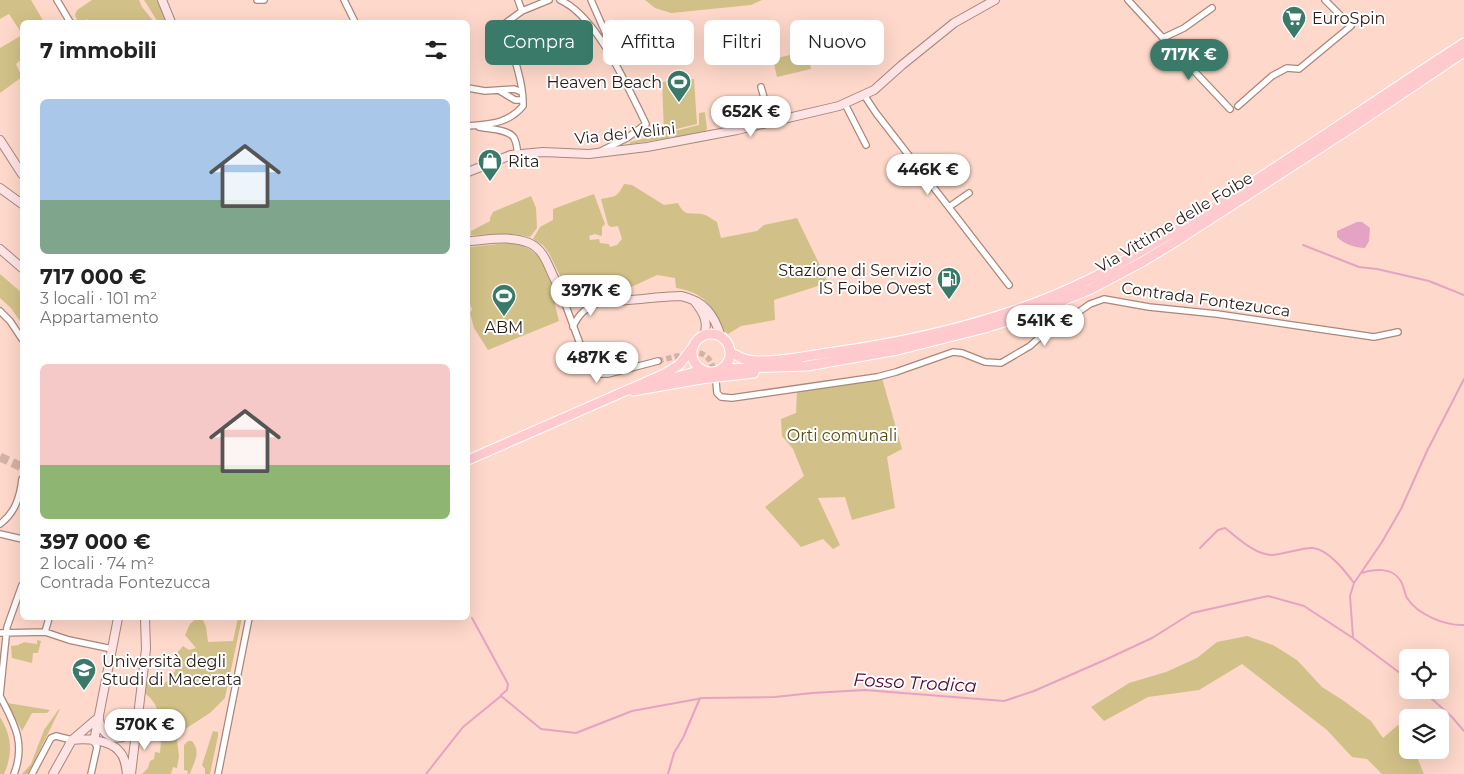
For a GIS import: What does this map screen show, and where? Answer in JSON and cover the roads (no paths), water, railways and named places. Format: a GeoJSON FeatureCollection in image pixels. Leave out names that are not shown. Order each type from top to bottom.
{"type":"FeatureCollection","features":[{"type":"Feature","properties":{"kind":"main road","name":"Via Vittime delle Foibe"},"geometry":{"type":"LineString","coordinates":[[730,352],[747,360],[766,360],[861,348],[926,336],[1041,300],[1084,282],[1138,254],[1240,192],[1464,43]]}},
{"type":"Feature","properties":{"kind":"main road","name":"Via Vittime delle Foibe"},"geometry":{"type":"LineString","coordinates":[[722,369],[807,366],[898,350],[986,328],[1034,312],[1091,289],[1175,242],[1464,52]]}},
{"type":"Feature","properties":{"kind":"main road"},"geometry":{"type":"LineString","coordinates":[[470,459],[616,394],[672,370],[685,359],[699,338],[704,335],[721,336],[726,340],[730,352],[722,369],[712,372],[702,370],[616,394]]}},
{"type":"Feature","properties":{"kind":"main road"},"geometry":{"type":"LineString","coordinates":[[692,348],[693,360],[702,370]]}},
{"type":"Feature","properties":{"kind":"main road"},"geometry":{"type":"LineString","coordinates":[[616,394],[711,378],[807,366]]}},
{"type":"Feature","properties":{"kind":"street"},"geometry":{"type":"LineString","coordinates":[[56,0],[69,20]]}},
{"type":"Feature","properties":{"kind":"street"},"geometry":{"type":"LineString","coordinates":[[162,0],[170,20]]}},
{"type":"Feature","properties":{"kind":"street"},"geometry":{"type":"LineString","coordinates":[[257,0],[264,0]]}},
{"type":"Feature","properties":{"kind":"street"},"geometry":{"type":"LineString","coordinates":[[344,0],[354,20]]}},
{"type":"Feature","properties":{"kind":"street"},"geometry":{"type":"LineString","coordinates":[[518,0],[522,11]]}},
{"type":"Feature","properties":{"kind":"street"},"geometry":{"type":"LineString","coordinates":[[470,126],[510,119],[523,106],[516,65],[503,25],[522,11],[549,0]]}},
{"type":"Feature","properties":{"kind":"street"},"geometry":{"type":"LineString","coordinates":[[560,0],[580,13],[588,21],[603,45]]}},
{"type":"Feature","properties":{"kind":"street"},"geometry":{"type":"LineString","coordinates":[[591,0],[603,27]]}},
{"type":"Feature","properties":{"kind":"street","name":"Via dei Velini"},"geometry":{"type":"LineString","coordinates":[[470,171],[506,157],[518,155],[543,152],[597,153],[673,143],[845,104],[874,90],[954,23],[995,0]]}},
{"type":"Feature","properties":{"kind":"street"},"geometry":{"type":"LineString","coordinates":[[1128,0],[1230,109]]}},
{"type":"Feature","properties":{"kind":"street"},"geometry":{"type":"LineString","coordinates":[[1238,106],[1272,76],[1287,68],[1300,69],[1351,26],[1324,0]]}},
{"type":"Feature","properties":{"kind":"street"},"geometry":{"type":"LineString","coordinates":[[1163,38],[1184,28],[1212,8]]}},
{"type":"Feature","properties":{"kind":"street"},"geometry":{"type":"LineString","coordinates":[[597,153],[628,138],[646,124],[614,65]]}},
{"type":"Feature","properties":{"kind":"street"},"geometry":{"type":"LineString","coordinates":[[470,88],[485,91],[514,89],[522,92]]}},
{"type":"Feature","properties":{"kind":"street"},"geometry":{"type":"LineString","coordinates":[[761,88],[771,122]]}},
{"type":"Feature","properties":{"kind":"street"},"geometry":{"type":"LineString","coordinates":[[500,91],[515,100],[523,100]]}},
{"type":"Feature","properties":{"kind":"street"},"geometry":{"type":"LineString","coordinates":[[864,95],[1009,286]]}},
{"type":"Feature","properties":{"kind":"street"},"geometry":{"type":"LineString","coordinates":[[845,104],[866,145]]}},
{"type":"Feature","properties":{"kind":"street"},"geometry":{"type":"LineString","coordinates":[[470,126],[506,132],[512,135],[515,139],[518,155]]}},
{"type":"Feature","properties":{"kind":"street"},"geometry":{"type":"LineString","coordinates":[[0,140],[20,171]]}},
{"type":"Feature","properties":{"kind":"street"},"geometry":{"type":"LineString","coordinates":[[0,188],[20,203]]}},
{"type":"Feature","properties":{"kind":"street"},"geometry":{"type":"LineString","coordinates":[[949,207],[969,193]]}},
{"type":"Feature","properties":{"kind":"street"},"geometry":{"type":"LineString","coordinates":[[470,241],[520,240],[530,243],[543,254],[560,289],[589,368],[599,374],[608,374],[658,361]]}},
{"type":"Feature","properties":{"kind":"street"},"geometry":{"type":"LineString","coordinates":[[0,249],[20,266]]}},
{"type":"Feature","properties":{"kind":"street"},"geometry":{"type":"LineString","coordinates":[[560,289],[572,298],[580,301],[601,302],[681,296],[702,303],[708,309],[721,336]]}},
{"type":"Feature","properties":{"kind":"street","name":"Contrada Fontezucca"},"geometry":{"type":"LineString","coordinates":[[716,382],[717,392],[721,397],[732,398],[877,377],[954,352],[986,362],[1001,363],[1030,346],[1051,327],[1064,322],[1090,304],[1104,299],[1149,307],[1217,314],[1374,337],[1398,332]]}},
{"type":"Feature","properties":{"kind":"street"},"geometry":{"type":"LineString","coordinates":[[694,300],[704,316],[706,323],[704,335]]}},
{"type":"Feature","properties":{"kind":"street"},"geometry":{"type":"LineString","coordinates":[[573,327],[585,308],[601,302]]}},
{"type":"Feature","properties":{"kind":"street"},"geometry":{"type":"LineString","coordinates":[[0,311],[20,335]]}},
{"type":"Feature","properties":{"kind":"street"},"geometry":{"type":"LineString","coordinates":[[20,488],[16,506],[2,523],[0,533],[20,538]]}},
{"type":"Feature","properties":{"kind":"street"},"geometry":{"type":"LineString","coordinates":[[14,774],[19,758],[19,741],[14,724],[0,695],[3,633],[20,589]]}},
{"type":"Feature","properties":{"kind":"street"},"geometry":{"type":"LineString","coordinates":[[45,632],[48,620]]}},
{"type":"Feature","properties":{"kind":"street"},"geometry":{"type":"LineString","coordinates":[[90,773],[95,752],[94,741],[118,620]]}},
{"type":"Feature","properties":{"kind":"street"},"geometry":{"type":"LineString","coordinates":[[129,774],[146,649],[145,620]]}},
{"type":"Feature","properties":{"kind":"street"},"geometry":{"type":"LineString","coordinates":[[218,774],[249,620]]}},
{"type":"Feature","properties":{"kind":"street"},"geometry":{"type":"LineString","coordinates":[[3,633],[45,632],[112,650]]}},
{"type":"Feature","properties":{"kind":"street"},"geometry":{"type":"LineString","coordinates":[[99,717],[100,724],[105,733],[118,738],[125,737],[130,733],[136,722]]}},
{"type":"Feature","properties":{"kind":"street"},"geometry":{"type":"LineString","coordinates":[[53,774],[72,740],[99,717]]}},
{"type":"Feature","properties":{"kind":"street"},"geometry":{"type":"LineString","coordinates":[[32,774],[51,738],[56,736],[72,740],[80,738],[109,744],[121,753],[129,774]]}},
{"type":"Feature","properties":{"kind":"street"},"geometry":{"type":"LineString","coordinates":[[95,752],[100,746],[109,744],[118,738]]}},
{"type":"Feature","properties":{"kind":"waterway"},"geometry":{"type":"LineString","coordinates":[[1303,245],[1359,267],[1377,269],[1429,281],[1464,295]]}},
{"type":"Feature","properties":{"kind":"waterway"},"geometry":{"type":"LineString","coordinates":[[1353,637],[1350,596],[1354,583],[1382,542],[1401,509],[1427,451],[1464,379]]}},
{"type":"Feature","properties":{"kind":"waterway"},"geometry":{"type":"LineString","coordinates":[[1200,548],[1218,530],[1225,528],[1246,545],[1265,554],[1276,555],[1313,548],[1319,550],[1331,557],[1354,583]]}},
{"type":"Feature","properties":{"kind":"waterway"},"geometry":{"type":"LineString","coordinates":[[1361,573],[1377,570],[1392,573],[1397,576],[1407,598],[1417,609],[1440,621],[1464,625]]}},
{"type":"Feature","properties":{"kind":"waterway","name":"Fosso Trodica"},"geometry":{"type":"LineString","coordinates":[[426,774],[463,727],[501,696],[541,729],[576,733],[632,711],[703,698],[775,697],[865,690],[1004,701],[1034,691],[1152,638],[1192,613],[1268,596],[1304,606],[1353,638],[1399,672]]}},
{"type":"Feature","properties":{"kind":"waterway"},"geometry":{"type":"LineString","coordinates":[[472,618],[508,684],[507,690],[501,695]]}},
{"type":"Feature","properties":{"kind":"waterway"},"geometry":{"type":"LineString","coordinates":[[668,774],[674,753],[683,738],[700,698]]}},
{"type":"Feature","properties":{"kind":"waterway","name":"Fosso Trodica"},"geometry":{"type":"LineString","coordinates":[[1432,699],[1464,731]]}},
{"type":"Feature","properties":{"kind":"tunnel"},"geometry":{"type":"LineString","coordinates":[[658,361],[693,352],[699,353],[710,360],[715,378]]}},
{"type":"Feature","properties":{"kind":"tunnel"},"geometry":{"type":"LineString","coordinates":[[0,457],[20,466]]}},
{"type":"Feature","properties":{"kind":"place","name":"EuroSpin"},"geometry":{"type":"Point","coordinates":[1294,39]}},
{"type":"Feature","properties":{"kind":"place","name":"Heaven Beach"},"geometry":{"type":"Point","coordinates":[679,103]}},
{"type":"Feature","properties":{"kind":"place","name":"Rita"},"geometry":{"type":"Point","coordinates":[490,182]}},
{"type":"Feature","properties":{"kind":"place","name":"Stazione di Servizio IS Foibe Ovest"},"geometry":{"type":"Point","coordinates":[949,300]}},
{"type":"Feature","properties":{"kind":"place","name":"ABM"},"geometry":{"type":"Point","coordinates":[504,317]}},
{"type":"Feature","properties":{"kind":"place","name":"Università degli Studi di Macerata"},"geometry":{"type":"Point","coordinates":[84,691]}},
{"type":"Feature","properties":{"kind":"park label","name":"Orti comunali"},"geometry":{"type":"Point","coordinates":[842,435]}}]}
